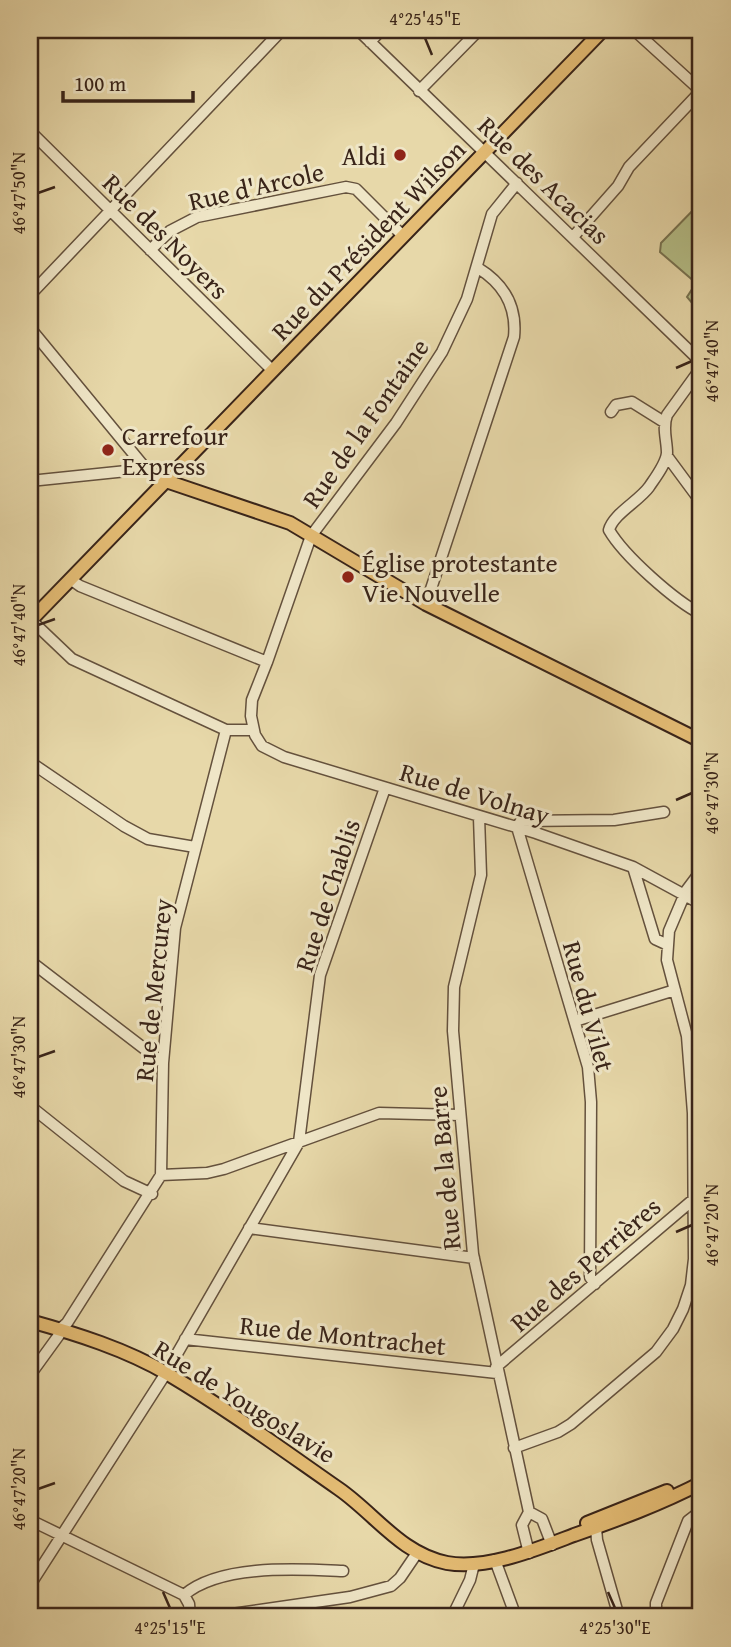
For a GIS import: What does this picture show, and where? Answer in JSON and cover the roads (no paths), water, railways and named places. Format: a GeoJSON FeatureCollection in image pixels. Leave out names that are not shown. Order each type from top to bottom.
{"type":"FeatureCollection","features":[{"type":"Feature","properties":{"kind":"main road","name":"Rue du Président Wilson"},"geometry":{"type":"LineString","coordinates":[[30,620],[603,30]]}},
{"type":"Feature","properties":{"kind":"main road"},"geometry":{"type":"LineString","coordinates":[[166,481],[281,519],[426,604],[701,741]]}},
{"type":"Feature","properties":{"kind":"main road","name":"Rue de Yougoslavie"},"geometry":{"type":"LineString","coordinates":[[30,1321],[107,1345],[166,1373],[346,1494],[387,1531],[417,1553]]}},
{"type":"Feature","properties":{"kind":"main road"},"geometry":{"type":"LineString","coordinates":[[417,1553],[445,1562],[474,1564],[495,1560],[596,1528],[678,1495],[701,1482]]}},
{"type":"Feature","properties":{"kind":"main road"},"geometry":{"type":"LineString","coordinates":[[550,1541],[680,1486],[701,1482]]}},
{"type":"Feature","properties":{"kind":"street"},"geometry":{"type":"LineString","coordinates":[[30,295],[282,30]]}},
{"type":"Feature","properties":{"kind":"street","name":"Rue des Acacias"},"geometry":{"type":"LineString","coordinates":[[358,30],[701,362]]}},
{"type":"Feature","properties":{"kind":"street"},"geometry":{"type":"LineString","coordinates":[[370,42],[382,30]]}},
{"type":"Feature","properties":{"kind":"street"},"geometry":{"type":"LineString","coordinates":[[419,91],[479,30]]}},
{"type":"Feature","properties":{"kind":"street"},"geometry":{"type":"LineString","coordinates":[[573,237],[611,194],[629,167],[701,91],[634,30]]}},
{"type":"Feature","properties":{"kind":"street","name":"Rue des Noyers"},"geometry":{"type":"LineString","coordinates":[[30,131],[273,371]]}},
{"type":"Feature","properties":{"kind":"street","name":"Rue de la Fontaine"},"geometry":{"type":"LineString","coordinates":[[253,730],[252,700],[312,536],[397,423],[432,369],[455,325],[478,268],[492,214],[517,183]]}},
{"type":"Feature","properties":{"kind":"street","name":"Rue d'Arcole"},"geometry":{"type":"LineString","coordinates":[[150,250],[170,231],[197,217],[346,187],[356,189],[403,236]]}},
{"type":"Feature","properties":{"kind":"street"},"geometry":{"type":"LineString","coordinates":[[426,604],[514,337],[514,314],[510,303],[497,282],[478,268]]}},
{"type":"Feature","properties":{"kind":"street"},"geometry":{"type":"LineString","coordinates":[[30,328],[146,469],[166,481]]}},
{"type":"Feature","properties":{"kind":"street"},"geometry":{"type":"LineString","coordinates":[[701,368],[672,406],[664,422],[667,456],[701,502]]}},
{"type":"Feature","properties":{"kind":"street"},"geometry":{"type":"LineString","coordinates":[[611,412],[616,405],[632,402],[664,422]]}},
{"type":"Feature","properties":{"kind":"street"},"geometry":{"type":"LineString","coordinates":[[667,456],[648,488],[610,524],[609,530],[648,573],[679,600],[701,614]]}},
{"type":"Feature","properties":{"kind":"street"},"geometry":{"type":"LineString","coordinates":[[30,481],[146,469]]}},
{"type":"Feature","properties":{"kind":"street"},"geometry":{"type":"LineString","coordinates":[[70,579],[80,586],[267,662]]}},
{"type":"Feature","properties":{"kind":"street"},"geometry":{"type":"LineString","coordinates":[[30,620],[72,659],[226,730],[253,730]]}},
{"type":"Feature","properties":{"kind":"street","name":"Rue de Mercurey"},"geometry":{"type":"LineString","coordinates":[[161,1175],[163,1063],[175,928],[226,730]]}},
{"type":"Feature","properties":{"kind":"street","name":"Rue de Volnay"},"geometry":{"type":"LineString","coordinates":[[253,730],[262,746],[270,752],[517,827],[633,867],[701,904]]}},
{"type":"Feature","properties":{"kind":"street"},"geometry":{"type":"LineString","coordinates":[[30,762],[124,826],[148,839],[195,847]]}},
{"type":"Feature","properties":{"kind":"street","name":"Rue de Chablis"},"geometry":{"type":"LineString","coordinates":[[299,1142],[320,975],[385,788]]}},
{"type":"Feature","properties":{"kind":"street"},"geometry":{"type":"LineString","coordinates":[[517,827],[521,821],[614,820],[664,812]]}},
{"type":"Feature","properties":{"kind":"street","name":"Rue de la Barre"},"geometry":{"type":"LineString","coordinates":[[479,817],[481,876],[454,987],[452,1009],[474,1258],[529,1512],[522,1525],[528,1549]]}},
{"type":"Feature","properties":{"kind":"street","name":"Rue du Vilet"},"geometry":{"type":"LineString","coordinates":[[517,827],[588,1067],[591,1102],[590,1277],[594,1284]]}},
{"type":"Feature","properties":{"kind":"street"},"geometry":{"type":"LineString","coordinates":[[633,867],[655,939],[668,945]]}},
{"type":"Feature","properties":{"kind":"street"},"geometry":{"type":"LineString","coordinates":[[514,1448],[558,1432],[571,1424],[656,1352],[683,1309],[691,1284],[698,1195],[687,1035],[667,960],[669,931],[684,895],[701,871]]}},
{"type":"Feature","properties":{"kind":"street"},"geometry":{"type":"LineString","coordinates":[[30,961],[163,1063]]}},
{"type":"Feature","properties":{"kind":"street"},"geometry":{"type":"LineString","coordinates":[[575,1021],[675,990]]}},
{"type":"Feature","properties":{"kind":"street"},"geometry":{"type":"LineString","coordinates":[[30,1106],[124,1181],[152,1194]]}},
{"type":"Feature","properties":{"kind":"street"},"geometry":{"type":"LineString","coordinates":[[32,1368],[59,1335],[60,1329],[67,1323],[152,1194],[161,1175],[212,1172],[379,1113],[460,1115]]}},
{"type":"Feature","properties":{"kind":"street"},"geometry":{"type":"LineString","coordinates":[[30,1585],[166,1373],[299,1142]]}},
{"type":"Feature","properties":{"kind":"street","name":"Rue des Perrières"},"geometry":{"type":"LineString","coordinates":[[497,1370],[698,1195]]}},
{"type":"Feature","properties":{"kind":"street"},"geometry":{"type":"LineString","coordinates":[[249,1228],[474,1258]]}},
{"type":"Feature","properties":{"kind":"street","name":"Rue de Montrachet"},"geometry":{"type":"LineString","coordinates":[[185,1339],[497,1370]]}},
{"type":"Feature","properties":{"kind":"street"},"geometry":{"type":"LineString","coordinates":[[656,1617],[656,1603],[688,1521],[701,1511]]}},
{"type":"Feature","properties":{"kind":"street","name":"Rue de la Barre"},"geometry":{"type":"LineString","coordinates":[[529,1512],[542,1519],[550,1541]]}},
{"type":"Feature","properties":{"kind":"street"},"geometry":{"type":"LineString","coordinates":[[607,1515],[596,1528],[619,1617]]}},
{"type":"Feature","properties":{"kind":"street"},"geometry":{"type":"LineString","coordinates":[[30,1520],[184,1595],[190,1617]]}},
{"type":"Feature","properties":{"kind":"street"},"geometry":{"type":"LineString","coordinates":[[211,1617],[350,1597],[391,1586],[400,1578],[417,1553]]}},
{"type":"Feature","properties":{"kind":"street"},"geometry":{"type":"LineString","coordinates":[[495,1560],[516,1617]]}},
{"type":"Feature","properties":{"kind":"street"},"geometry":{"type":"LineString","coordinates":[[452,1617],[470,1580],[474,1564]]}},
{"type":"Feature","properties":{"kind":"street"},"geometry":{"type":"LineString","coordinates":[[184,1595],[195,1586],[247,1572],[282,1569],[343,1571]]}},
{"type":"Feature","properties":{"kind":"place","name":"Aldi"},"geometry":{"type":"Point","coordinates":[400,155]}},
{"type":"Feature","properties":{"kind":"place","name":"Carrefour Express"},"geometry":{"type":"Point","coordinates":[108,450]}},
{"type":"Feature","properties":{"kind":"place","name":"Église protestante Vie Nouvelle"},"geometry":{"type":"Point","coordinates":[348,577]}}]}
